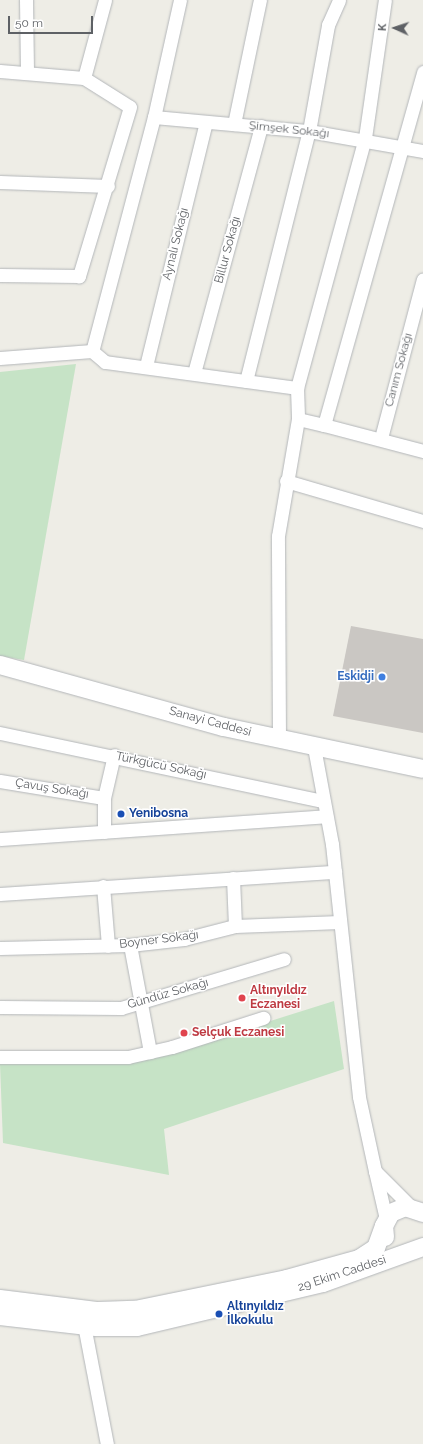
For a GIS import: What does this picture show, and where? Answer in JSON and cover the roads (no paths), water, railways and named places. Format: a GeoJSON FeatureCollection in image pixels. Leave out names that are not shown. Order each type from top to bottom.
{"type":"FeatureCollection","features":[{"type":"Feature","properties":{"kind":"main road","name":"Sanayi Caddesi"},"geometry":{"type":"LineString","coordinates":[[0,665],[279,740],[423,769]]}},
{"type":"Feature","properties":{"kind":"main road"},"geometry":{"type":"LineString","coordinates":[[418,1247],[391,1246],[385,1222],[397,1208],[419,1212]]}},
{"type":"Feature","properties":{"kind":"main road","name":"29 Ekim Caddesi"},"geometry":{"type":"LineString","coordinates":[[0,1299],[98,1311],[135,1310],[287,1279],[359,1259],[376,1248],[385,1222]]}},
{"type":"Feature","properties":{"kind":"main road","name":"29 Ekim Caddesi"},"geometry":{"type":"LineString","coordinates":[[0,1316],[84,1325],[137,1327],[199,1314],[323,1283],[418,1247]]}},
{"type":"Feature","properties":{"kind":"street"},"geometry":{"type":"LineString","coordinates":[[26,0],[27,73]]}},
{"type":"Feature","properties":{"kind":"street"},"geometry":{"type":"LineString","coordinates":[[84,78],[105,0]]}},
{"type":"Feature","properties":{"kind":"street"},"geometry":{"type":"LineString","coordinates":[[92,350],[154,117],[180,0]]}},
{"type":"Feature","properties":{"kind":"street"},"geometry":{"type":"LineString","coordinates":[[234,124],[260,0]]}},
{"type":"Feature","properties":{"kind":"street"},"geometry":{"type":"LineString","coordinates":[[246,381],[309,131],[328,25],[339,0]]}},
{"type":"Feature","properties":{"kind":"street"},"geometry":{"type":"LineString","coordinates":[[279,740],[278,536],[286,481],[298,419],[297,388],[365,138],[385,0]]}},
{"type":"Feature","properties":{"kind":"street"},"geometry":{"type":"LineString","coordinates":[[0,71],[84,78],[130,107],[108,186],[79,276],[0,275]]}},
{"type":"Feature","properties":{"kind":"street"},"geometry":{"type":"LineString","coordinates":[[324,425],[423,72]]}},
{"type":"Feature","properties":{"kind":"street","name":"Şimşek Sokağı"},"geometry":{"type":"LineString","coordinates":[[154,117],[261,126],[365,138],[423,151]]}},
{"type":"Feature","properties":{"kind":"street","name":"Aynalı Sokağı"},"geometry":{"type":"LineString","coordinates":[[146,366],[206,122]]}},
{"type":"Feature","properties":{"kind":"street","name":"Billur Sokağı"},"geometry":{"type":"LineString","coordinates":[[194,373],[261,126]]}},
{"type":"Feature","properties":{"kind":"street"},"geometry":{"type":"LineString","coordinates":[[0,182],[108,186]]}},
{"type":"Feature","properties":{"kind":"street","name":"Canım Sokağı"},"geometry":{"type":"LineString","coordinates":[[382,438],[423,279]]}},
{"type":"Feature","properties":{"kind":"street"},"geometry":{"type":"LineString","coordinates":[[0,358],[92,350],[105,362],[146,366],[297,388]]}},
{"type":"Feature","properties":{"kind":"street"},"geometry":{"type":"LineString","coordinates":[[298,419],[382,438],[423,451]]}},
{"type":"Feature","properties":{"kind":"street"},"geometry":{"type":"LineString","coordinates":[[286,481],[423,521]]}},
{"type":"Feature","properties":{"kind":"street","name":"Türkgücü Sokağı"},"geometry":{"type":"LineString","coordinates":[[0,733],[114,755],[322,801]]}},
{"type":"Feature","properties":{"kind":"street"},"geometry":{"type":"LineString","coordinates":[[314,747],[335,872],[359,1097],[385,1222]]}},
{"type":"Feature","properties":{"kind":"street"},"geometry":{"type":"LineString","coordinates":[[104,832],[104,798],[114,755]]}},
{"type":"Feature","properties":{"kind":"street","name":"Çavuş Sokağı"},"geometry":{"type":"LineString","coordinates":[[0,781],[104,798]]}},
{"type":"Feature","properties":{"kind":"street"},"geometry":{"type":"LineString","coordinates":[[0,839],[326,816]]}},
{"type":"Feature","properties":{"kind":"street"},"geometry":{"type":"LineString","coordinates":[[0,894],[103,886],[335,872]]}},
{"type":"Feature","properties":{"kind":"street"},"geometry":{"type":"LineString","coordinates":[[233,878],[235,926]]}},
{"type":"Feature","properties":{"kind":"street"},"geometry":{"type":"LineString","coordinates":[[103,886],[108,946]]}},
{"type":"Feature","properties":{"kind":"street","name":"Boyner Sokağı"},"geometry":{"type":"LineString","coordinates":[[0,948],[130,945],[184,939],[235,926],[340,922]]}},
{"type":"Feature","properties":{"kind":"street"},"geometry":{"type":"LineString","coordinates":[[130,945],[150,1052]]}},
{"type":"Feature","properties":{"kind":"street","name":"Gündüz Sokağı"},"geometry":{"type":"LineString","coordinates":[[0,1007],[121,1008],[284,959]]}},
{"type":"Feature","properties":{"kind":"street"},"geometry":{"type":"LineString","coordinates":[[0,1056],[128,1057],[150,1052],[263,1018]]}},
{"type":"Feature","properties":{"kind":"street"},"geometry":{"type":"LineString","coordinates":[[375,1171],[419,1212]]}},
{"type":"Feature","properties":{"kind":"street"},"geometry":{"type":"LineString","coordinates":[[84,1325],[107,1444]]}},
{"type":"Feature","properties":{"kind":"place","name":"Eskidji"},"geometry":{"type":"Point","coordinates":[382,677]}},
{"type":"Feature","properties":{"kind":"place","name":"Yenibosna"},"geometry":{"type":"Point","coordinates":[121,814]}},
{"type":"Feature","properties":{"kind":"place","name":"Altınyıldız Eczanesi"},"geometry":{"type":"Point","coordinates":[242,998]}},
{"type":"Feature","properties":{"kind":"place","name":"Selçuk Eczanesi"},"geometry":{"type":"Point","coordinates":[184,1033]}},
{"type":"Feature","properties":{"kind":"place","name":"Altınyıldız İlkokulu"},"geometry":{"type":"Point","coordinates":[219,1314]}}]}
